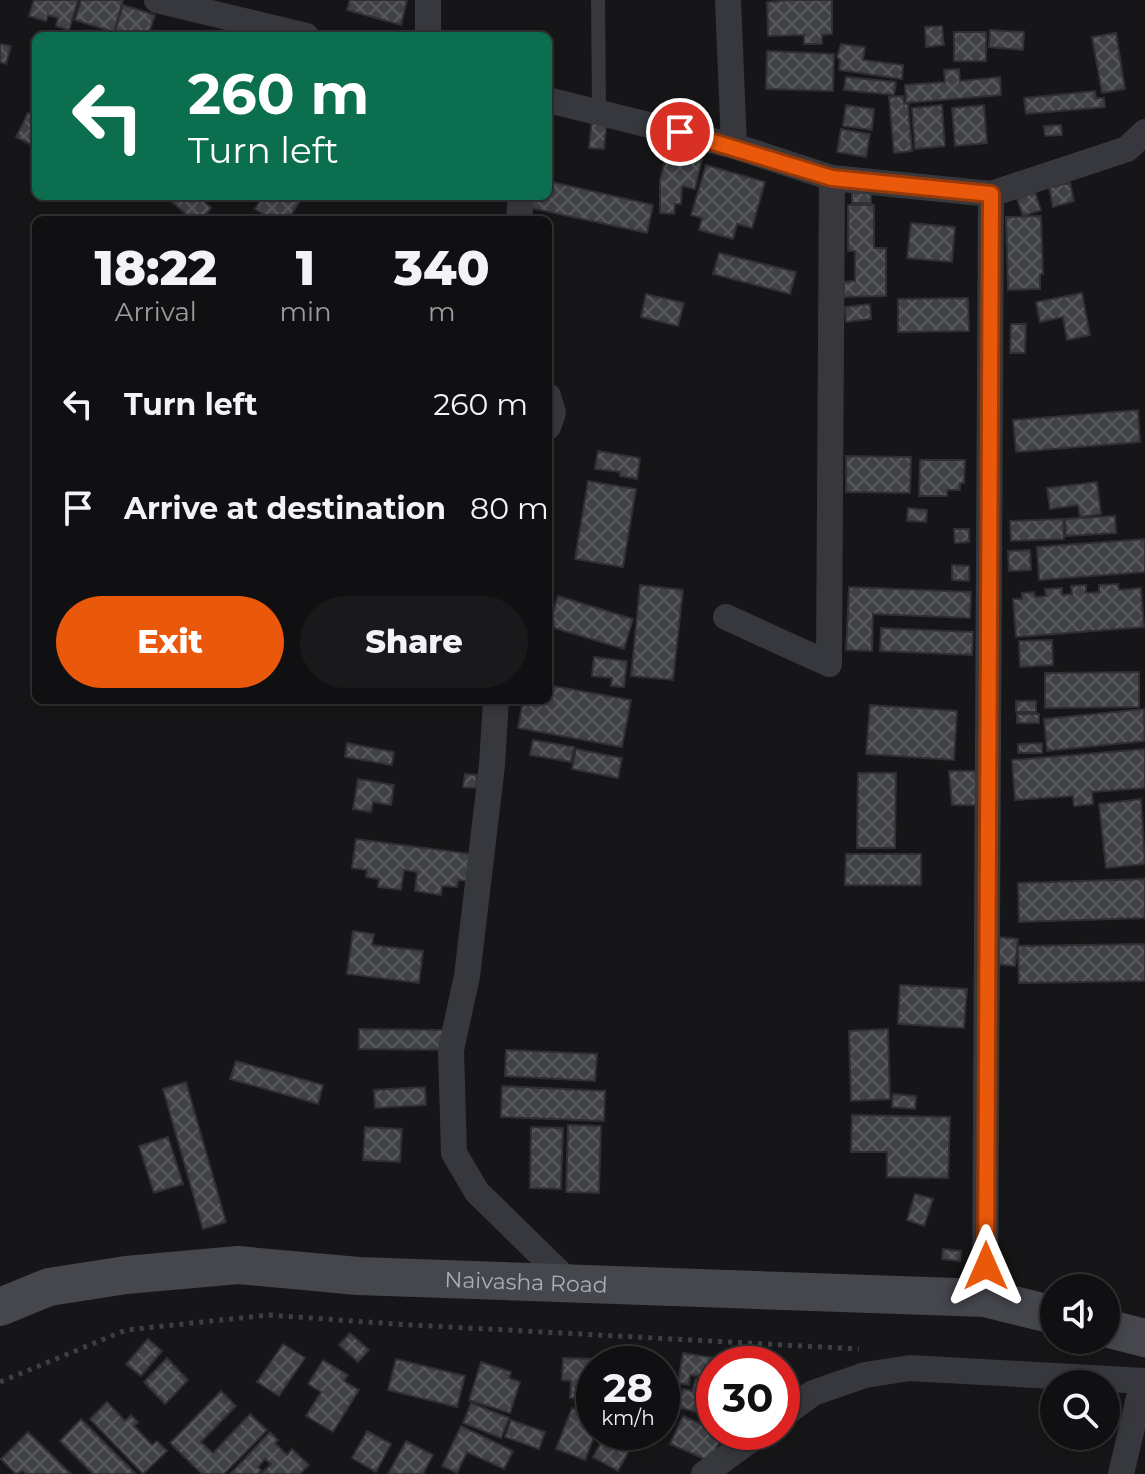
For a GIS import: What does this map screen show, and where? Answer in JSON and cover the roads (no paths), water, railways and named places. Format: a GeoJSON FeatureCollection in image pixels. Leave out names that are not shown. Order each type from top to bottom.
{"type":"FeatureCollection","features":[{"type":"Feature","properties":{"kind":"main road","name":"Naivasha Road"},"geometry":{"type":"LineString","coordinates":[[0,1307],[49,1287],[126,1275],[238,1265],[358,1276],[985,1298],[1040,1312]]}},
{"type":"Feature","properties":{"kind":"main road"},"geometry":{"type":"LineString","coordinates":[[1120,1332],[1145,1338]]}},
{"type":"Feature","properties":{"kind":"street"},"geometry":{"type":"LineString","coordinates":[[157,0],[289,32]]}},
{"type":"Feature","properties":{"kind":"street"},"geometry":{"type":"LineString","coordinates":[[428,0],[428,32]]}},
{"type":"Feature","properties":{"kind":"street"},"geometry":{"type":"LineString","coordinates":[[728,0],[734,146]]}},
{"type":"Feature","properties":{"kind":"street"},"geometry":{"type":"LineString","coordinates":[[552,101],[734,146],[832,178],[991,194],[1127,149],[1145,132]]}},
{"type":"Feature","properties":{"kind":"street"},"geometry":{"type":"LineString","coordinates":[[726,617],[829,664],[832,178]]}},
{"type":"Feature","properties":{"kind":"street"},"geometry":{"type":"LineString","coordinates":[[985,1298],[991,194]]}},
{"type":"Feature","properties":{"kind":"street"},"geometry":{"type":"LineString","coordinates":[[496,704],[492,765],[467,976],[451,1050],[454,1153],[477,1192],[570,1283]]}},
{"type":"Feature","properties":{"kind":"street"},"geometry":{"type":"LineString","coordinates":[[800,1403],[813,1393],[865,1375],[910,1368],[1144,1381],[1121,1474]]}},
{"type":"Feature","properties":{"kind":"street"},"geometry":{"type":"LineString","coordinates":[[704,1474],[737,1450]]}},
{"type":"Feature","properties":{"kind":"lane"},"geometry":{"type":"LineString","coordinates":[[598,0],[599,111]]}}]}
